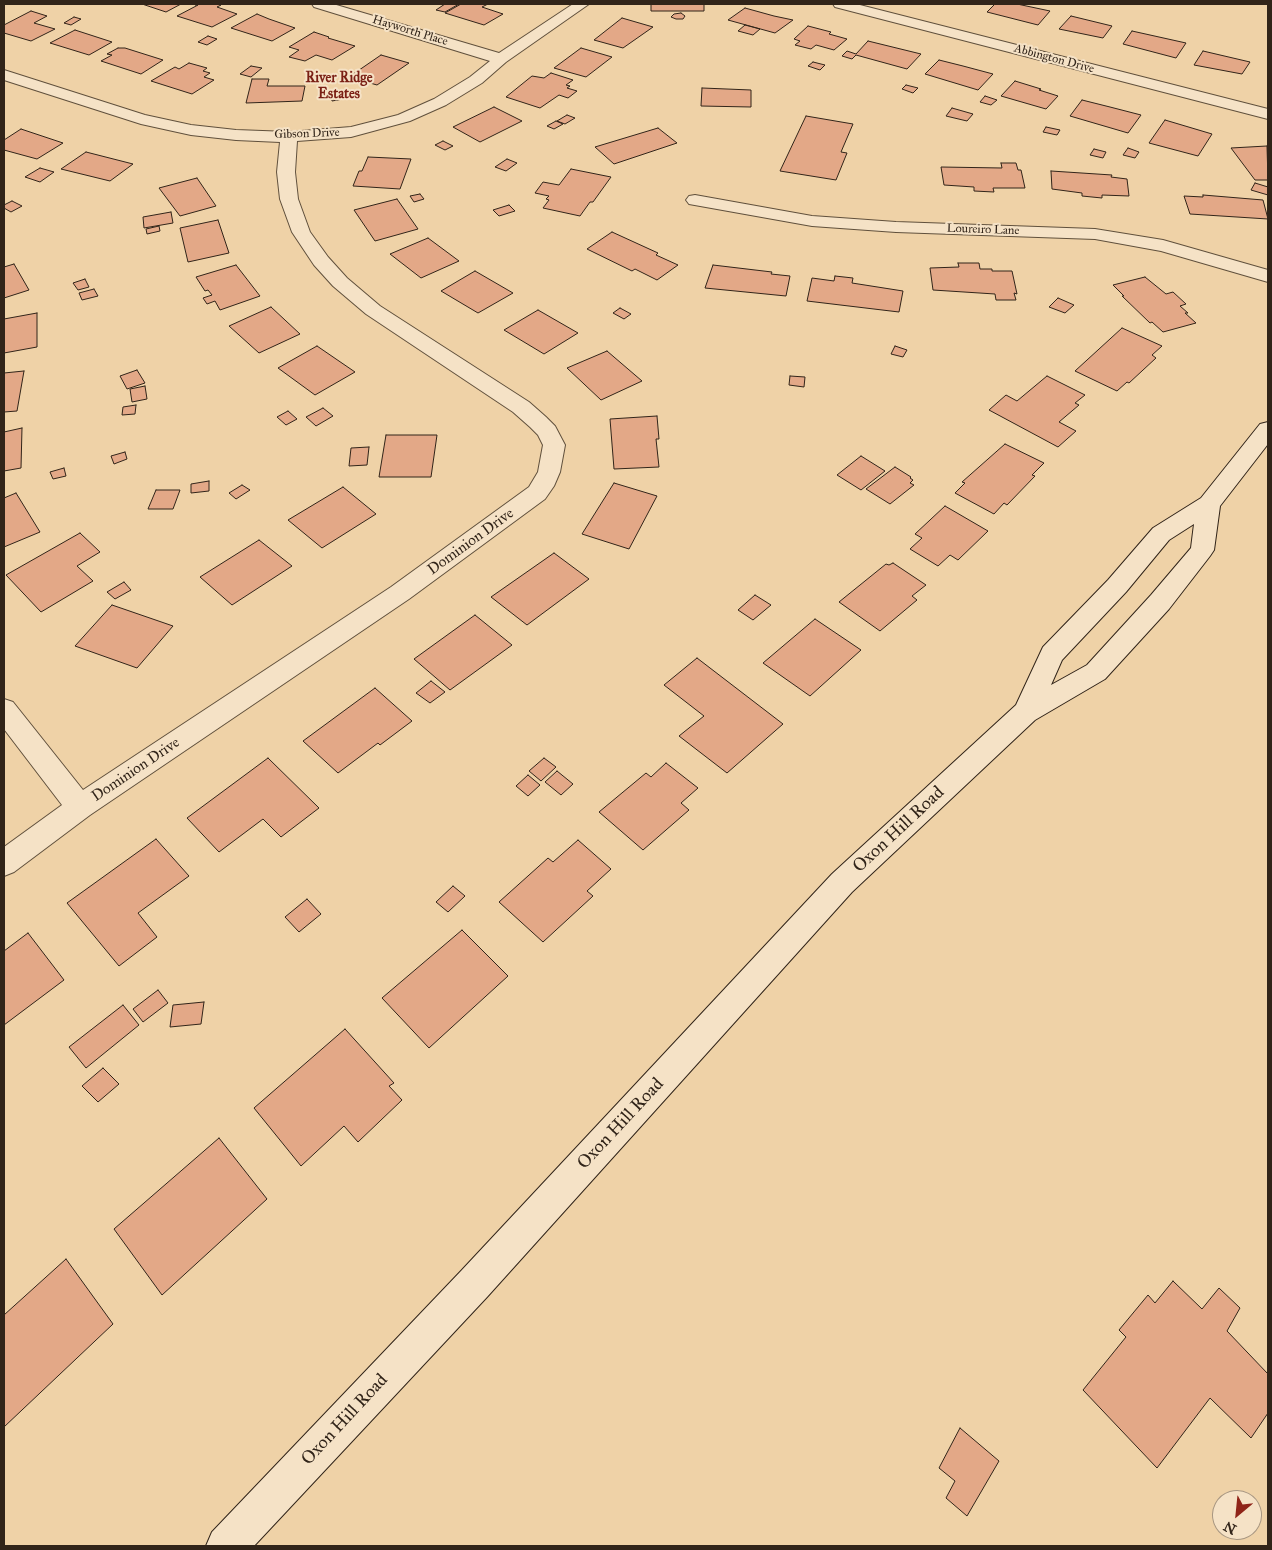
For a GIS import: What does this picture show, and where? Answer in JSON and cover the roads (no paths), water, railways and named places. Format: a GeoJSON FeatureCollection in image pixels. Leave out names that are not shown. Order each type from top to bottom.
{"type":"FeatureCollection","features":[{"type":"Feature","properties":{"kind":"street","name":"Hayworth Place"},"geometry":{"type":"LineString","coordinates":[[319,4],[502,59]]}},
{"type":"Feature","properties":{"kind":"street","name":"Gibson Drive"},"geometry":{"type":"LineString","coordinates":[[4,75],[169,126],[236,135],[289,136],[350,132],[404,118],[453,95],[582,4]]}},
{"type":"Feature","properties":{"kind":"street","name":"Abbington Drive"},"geometry":{"type":"LineString","coordinates":[[840,4],[1268,114]]}},
{"type":"Feature","properties":{"kind":"street","name":"Dominion Drive"},"geometry":{"type":"LineString","coordinates":[[4,863],[80,807],[172,747],[281,670],[408,587],[533,497],[543,486],[549,472],[554,445],[547,431],[538,422],[521,407],[373,310],[340,282],[321,260],[301,232],[289,199],[286,172],[289,136]]}},
{"type":"Feature","properties":{"kind":"street","name":"Loureiro Lane"},"geometry":{"type":"LineString","coordinates":[[695,200],[812,221],[896,227],[1095,234],[1162,246],[1268,276]]}},
{"type":"Feature","properties":{"kind":"street","name":"Oxon Hill Road"},"geometry":{"type":"LineString","coordinates":[[1026,712],[1052,654],[1117,586],[1161,534],[1209,504],[1268,429]]}},
{"type":"Feature","properties":{"kind":"street","name":"Oxon Hill Road"},"geometry":{"type":"LineString","coordinates":[[226,1546],[494,1262],[842,884],[1026,712],[1096,672],[1160,602],[1202,550],[1209,504]]}},
{"type":"Feature","properties":{"kind":"street"},"geometry":{"type":"LineString","coordinates":[[4,710],[80,807]]}},
{"type":"Feature","properties":{"kind":"district","name":"River Ridge Estates"},"geometry":{"type":"Point","coordinates":[339,88]}}]}
